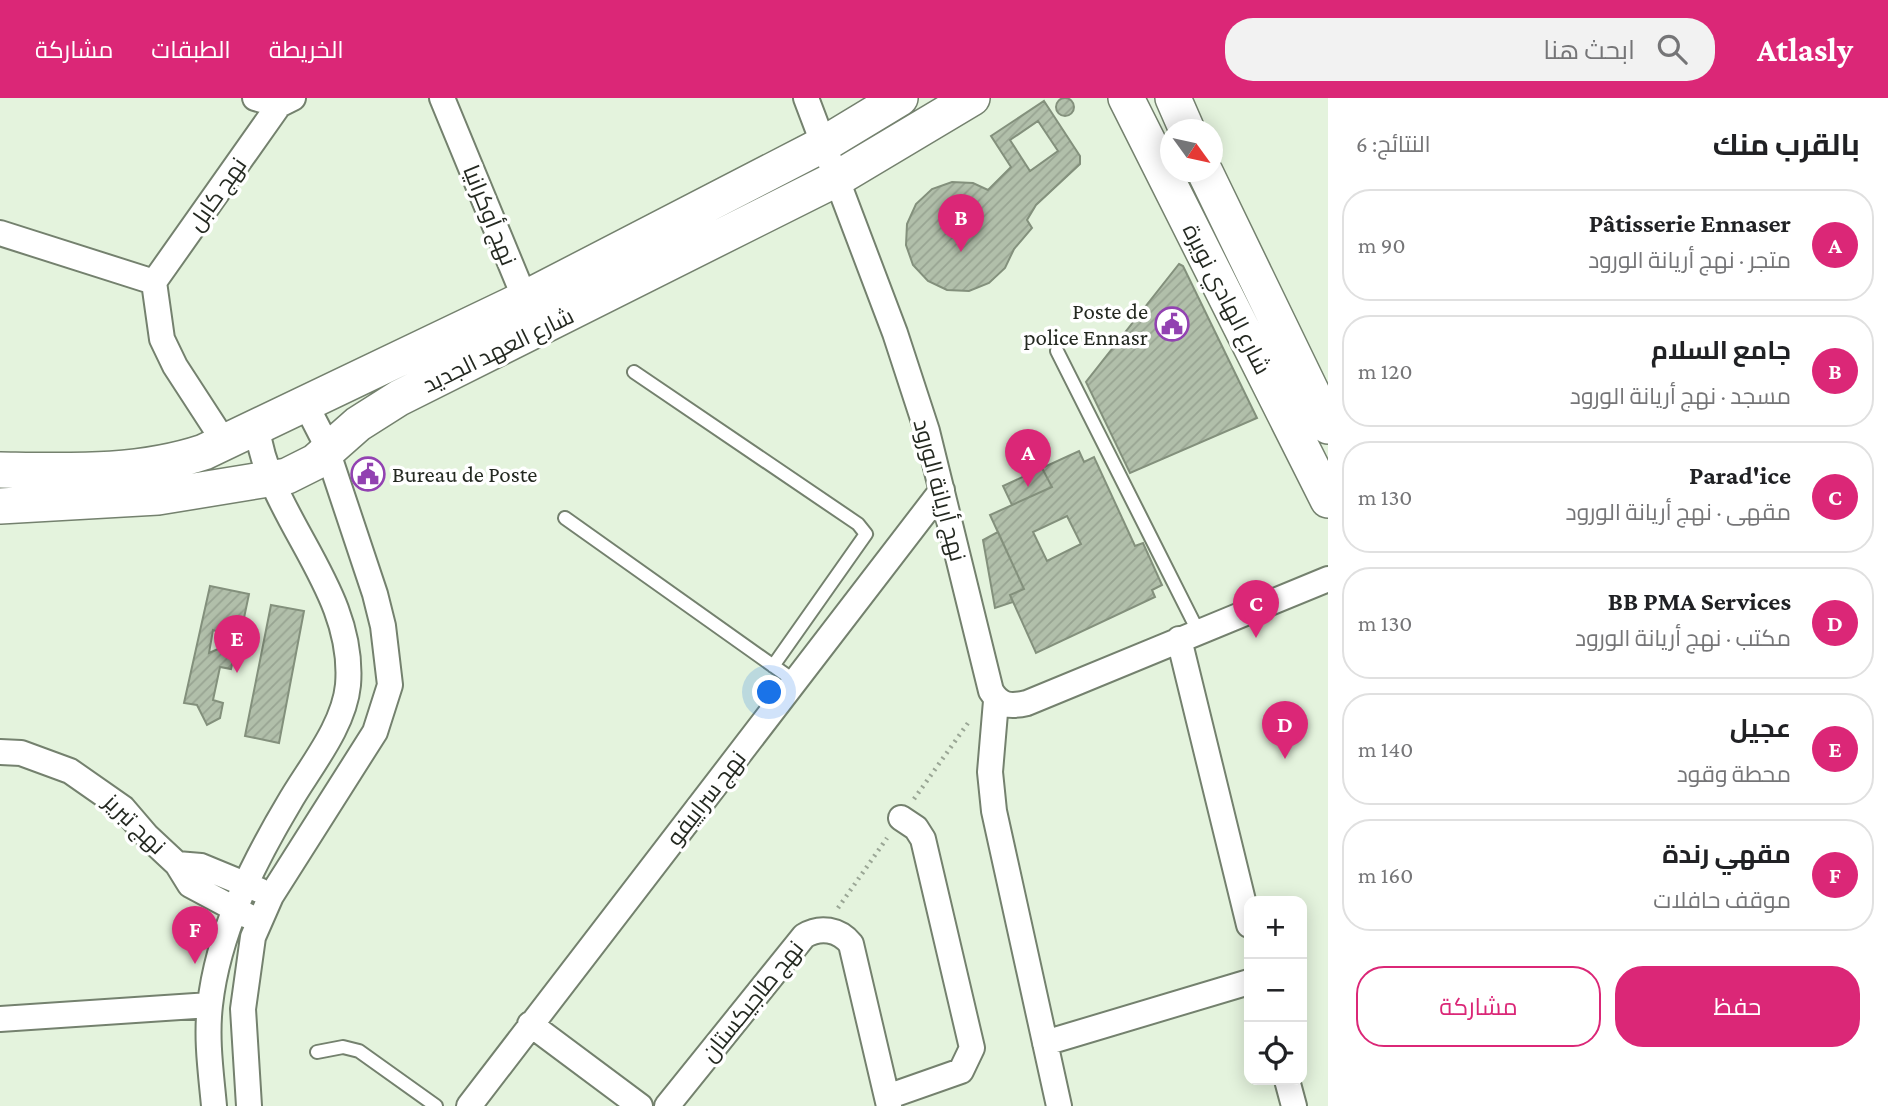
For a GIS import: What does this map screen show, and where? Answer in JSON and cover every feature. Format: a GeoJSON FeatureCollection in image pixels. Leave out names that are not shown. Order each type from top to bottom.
{"type":"FeatureCollection","features":[{"type":"Feature","properties":{"kind":"main road","name":"شارع العهد الجديد"},"geometry":{"type":"LineString","coordinates":[[0,470],[134,468],[183,459],[225,443],[524,299],[824,144],[900,98]]}},
{"type":"Feature","properties":{"kind":"main road","name":"شارع العهد الجديد"},"geometry":{"type":"LineString","coordinates":[[0,506],[158,497],[272,479],[302,470],[358,424],[399,398],[838,178],[972,98]]}},
{"type":"Feature","properties":{"kind":"main road","name":"شارع الهادي نويرة"},"geometry":{"type":"LineString","coordinates":[[1126,98],[1195,186],[1328,426]]}},
{"type":"Feature","properties":{"kind":"main road"},"geometry":{"type":"LineString","coordinates":[[1173,98],[1182,119]]}},
{"type":"Feature","properties":{"kind":"main road","name":"شارع الهادي نويرة"},"geometry":{"type":"LineString","coordinates":[[1195,186],[1328,500]]}},
{"type":"Feature","properties":{"kind":"street"},"geometry":{"type":"LineString","coordinates":[[255,98],[287,102]]}},
{"type":"Feature","properties":{"kind":"street","name":"نهج أوكرانيا"},"geometry":{"type":"LineString","coordinates":[[442,98],[539,330]]}},
{"type":"Feature","properties":{"kind":"street","name":"نهج أريانة الورود"},"geometry":{"type":"LineString","coordinates":[[806,98],[895,333],[942,490],[990,691],[996,701]]}},
{"type":"Feature","properties":{"kind":"street","name":"نهج كابل"},"geometry":{"type":"LineString","coordinates":[[154,282],[287,102]]}},
{"type":"Feature","properties":{"kind":"street"},"geometry":{"type":"LineString","coordinates":[[0,233],[154,282],[162,339],[175,366],[225,443]]}},
{"type":"Feature","properties":{"kind":"street"},"geometry":{"type":"LineString","coordinates":[[249,1106],[243,1009],[251,950],[260,921],[271,895],[375,732],[390,685],[383,626],[375,594],[318,425],[305,403]]}},
{"type":"Feature","properties":{"kind":"street"},"geometry":{"type":"LineString","coordinates":[[214,1106],[209,1044],[210,1005],[227,930],[274,827],[327,740],[348,689],[349,663],[335,608],[307,545],[272,479],[262,454],[257,427]]}},
{"type":"Feature","properties":{"kind":"street","name":"نهج سراييفو"},"geometry":{"type":"LineString","coordinates":[[469,1106],[942,490]]}},
{"type":"Feature","properties":{"kind":"street"},"geometry":{"type":"LineString","coordinates":[[1059,1106],[994,811],[990,772],[996,701],[1007,705],[1027,703],[1328,579]]}},
{"type":"Feature","properties":{"kind":"street"},"geometry":{"type":"LineString","coordinates":[[1188,635],[1244,901]]}},
{"type":"Feature","properties":{"kind":"street","name":"نهج تبريز"},"geometry":{"type":"LineString","coordinates":[[0,752],[21,753],[70,771],[101,790],[123,808],[147,836],[177,864],[201,866],[271,895]]}},
{"type":"Feature","properties":{"kind":"street"},"geometry":{"type":"LineString","coordinates":[[888,1102],[961,1071],[972,1048],[923,839],[916,828],[901,818]]}},
{"type":"Feature","properties":{"kind":"street"},"geometry":{"type":"LineString","coordinates":[[177,864],[190,885],[260,921]]}},
{"type":"Feature","properties":{"kind":"street","name":"نهج طاجيكستان"},"geometry":{"type":"LineString","coordinates":[[667,1106],[804,936],[822,930],[838,933],[851,944],[888,1102]]}},
{"type":"Feature","properties":{"kind":"street"},"geometry":{"type":"LineString","coordinates":[[1045,1043],[1244,983]]}},
{"type":"Feature","properties":{"kind":"street"},"geometry":{"type":"LineString","coordinates":[[0,1020],[210,1005]]}},
{"type":"Feature","properties":{"kind":"street"},"geometry":{"type":"LineString","coordinates":[[530,1024],[640,1106]]}},
{"type":"Feature","properties":{"kind":"street"},"geometry":{"type":"LineString","coordinates":[[1288,1085],[1294,1106]]}},
{"type":"Feature","properties":{"kind":"lane"},"geometry":{"type":"LineString","coordinates":[[1057,351],[1188,635]]}},
{"type":"Feature","properties":{"kind":"lane"},"geometry":{"type":"LineString","coordinates":[[634,372],[858,524],[866,534],[773,666]]}},
{"type":"Feature","properties":{"kind":"lane"},"geometry":{"type":"LineString","coordinates":[[565,518],[796,682]]}},
{"type":"Feature","properties":{"kind":"lane"},"geometry":{"type":"LineString","coordinates":[[317,1052],[343,1047],[359,1051],[436,1106]]}},
{"type":"Feature","properties":{"kind":"building"},"geometry":{"type":"Polygon","coordinates":[[[1061,98],[1069,98],[1074,107],[1072,114],[1061,116],[1056,111],[1056,103],[1061,98]]]}},
{"type":"Feature","properties":{"kind":"building"},"geometry":{"type":"Polygon","coordinates":[[[1044,101],[1080,156],[1080,164],[1036,205],[1027,220],[1032,228],[1014,249],[1005,268],[989,283],[969,291],[947,290],[928,281],[913,265],[906,245],[907,224],[916,204],[932,189],[952,182],[973,183],[988,190],[1011,167],[991,136],[1044,101]],[[1038,121],[1010,140],[1030,171],[1058,151],[1038,121]]]}},
{"type":"Feature","properties":{"kind":"building","name":"Poste de police Ennasr"},"geometry":{"type":"Polygon","coordinates":[[[1179,264],[1183,266],[1257,418],[1130,473],[1086,382],[1179,264]]]}},
{"type":"Feature","properties":{"kind":"building"},"geometry":{"type":"Polygon","coordinates":[[[1079,451],[1084,462],[1094,457],[1135,546],[1143,543],[1162,585],[1152,590],[1155,597],[1036,653],[1010,595],[1024,589],[990,515],[1052,487],[1042,468],[1079,451]],[[1067,516],[1033,532],[1047,561],[1081,544],[1067,516]]]}},
{"type":"Feature","properties":{"kind":"building"},"geometry":{"type":"Polygon","coordinates":[[[1042,468],[1052,487],[1012,505],[1003,486],[1042,468]]]}},
{"type":"Feature","properties":{"kind":"building"},"geometry":{"type":"Polygon","coordinates":[[[998,532],[1024,589],[1010,595],[1013,602],[995,608],[983,540],[998,532]]]}},
{"type":"Feature","properties":{"kind":"building"},"geometry":{"type":"Polygon","coordinates":[[[210,586],[249,594],[240,637],[235,636],[234,643],[217,639],[219,632],[213,630],[209,653],[227,645],[234,656],[231,669],[220,667],[213,700],[223,703],[220,718],[207,725],[197,705],[184,703],[210,586]]]}},
{"type":"Feature","properties":{"kind":"building"},"geometry":{"type":"Polygon","coordinates":[[[271,605],[304,611],[279,743],[245,736],[271,605]]]}},
{"type":"Feature","properties":{"kind":"place","name":"جامع السلام"},"geometry":{"type":"Point","coordinates":[961,252]}},
{"type":"Feature","properties":{"kind":"place","name":"Poste de police Ennasr"},"geometry":{"type":"Point","coordinates":[1172,324]}},
{"type":"Feature","properties":{"kind":"place","name":"Bureau de Poste"},"geometry":{"type":"Point","coordinates":[368,474]}},
{"type":"Feature","properties":{"kind":"place","name":"Pâtisserie Ennaser"},"geometry":{"type":"Point","coordinates":[1028,487]}},
{"type":"Feature","properties":{"kind":"place","name":"Parad'ice"},"geometry":{"type":"Point","coordinates":[1256,638]}},
{"type":"Feature","properties":{"kind":"place","name":"عجيل"},"geometry":{"type":"Point","coordinates":[237,673]}},
{"type":"Feature","properties":{"kind":"place","name":"BB PMA Services"},"geometry":{"type":"Point","coordinates":[1285,759]}},
{"type":"Feature","properties":{"kind":"place","name":"مقهي رندة"},"geometry":{"type":"Point","coordinates":[195,964]}}]}
